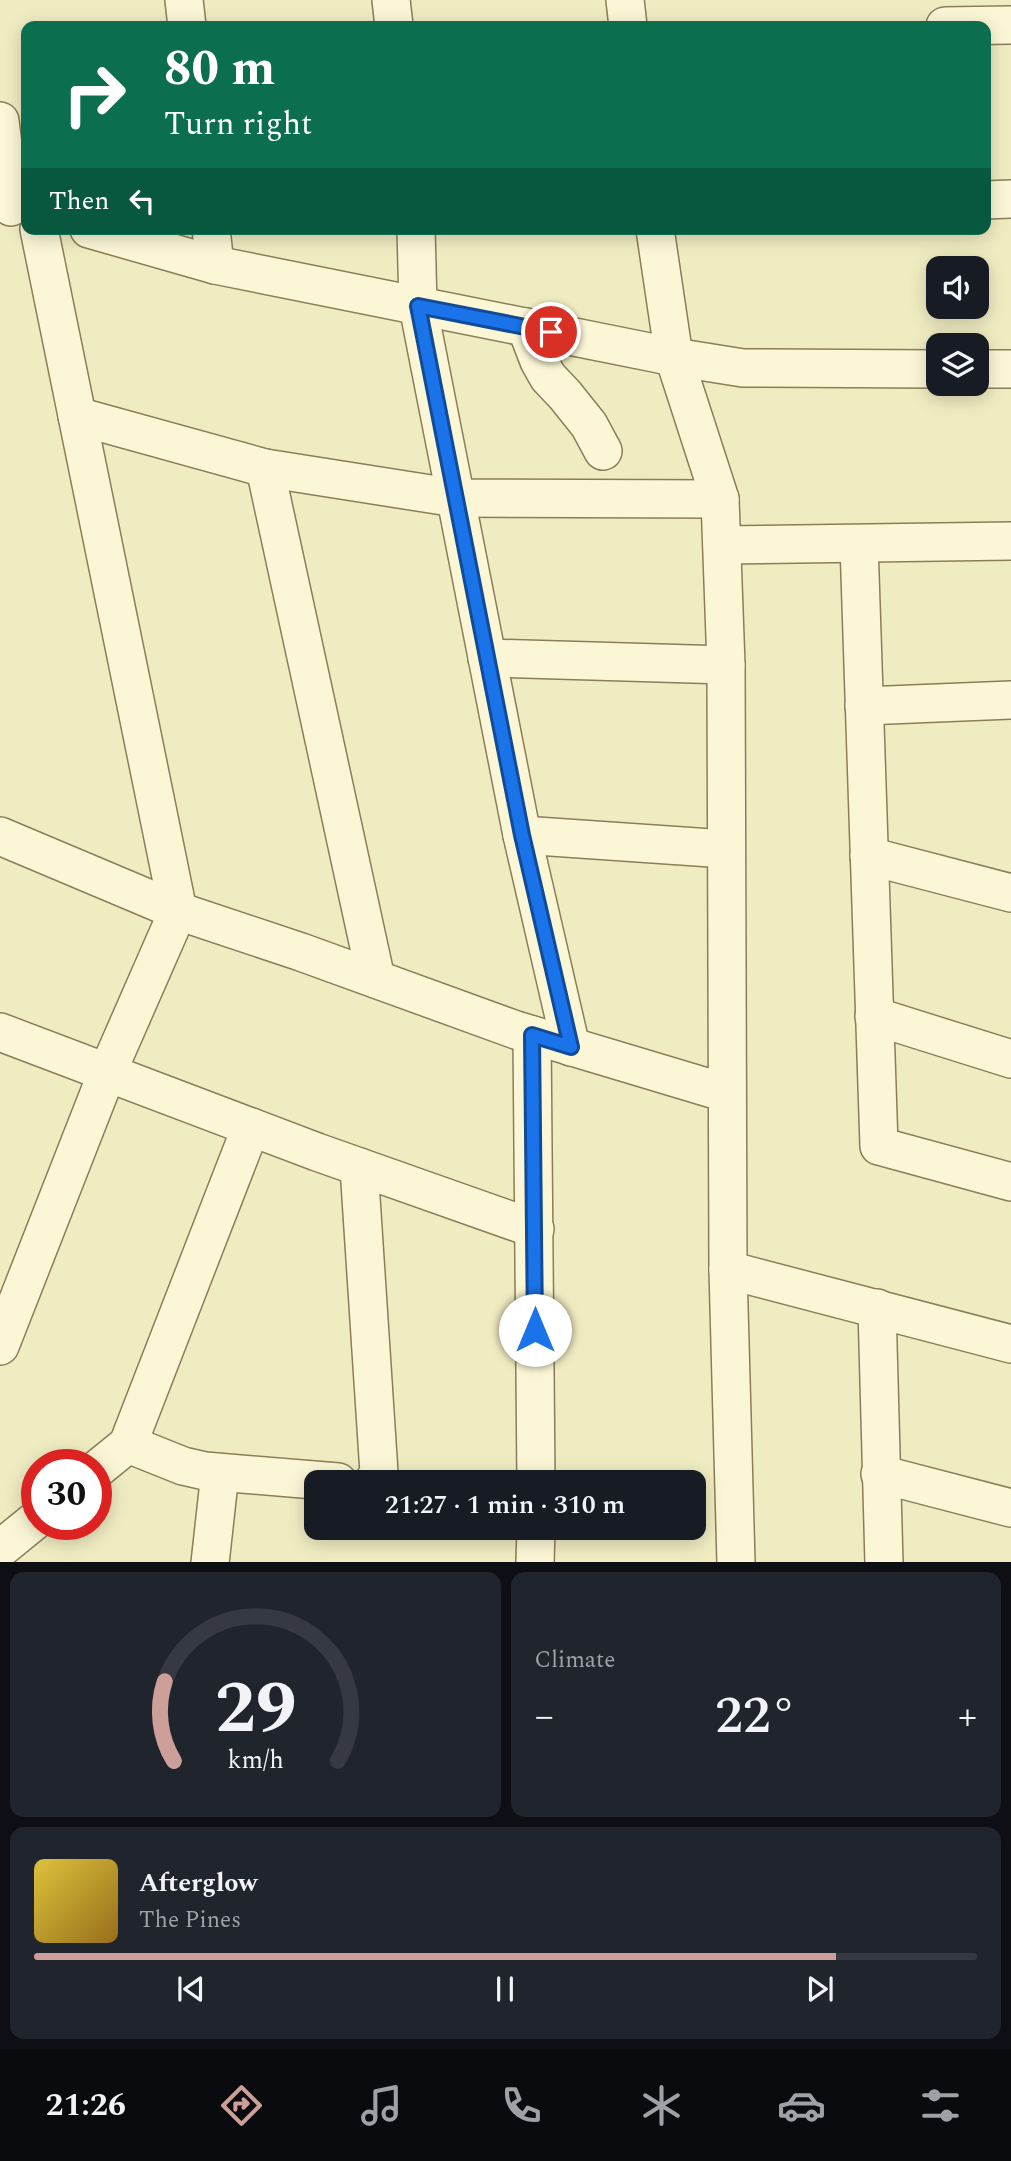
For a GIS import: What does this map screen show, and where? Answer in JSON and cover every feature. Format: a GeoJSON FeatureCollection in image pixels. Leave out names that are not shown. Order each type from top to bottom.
{"type":"FeatureCollection","features":[{"type":"Feature","properties":{"kind":"street"},"geometry":{"type":"LineString","coordinates":[[184,0],[186,21]]}},
{"type":"Feature","properties":{"kind":"street"},"geometry":{"type":"LineString","coordinates":[[391,0],[393,21]]}},
{"type":"Feature","properties":{"kind":"street"},"geometry":{"type":"LineString","coordinates":[[625,0],[627,21]]}},
{"type":"Feature","properties":{"kind":"street"},"geometry":{"type":"LineString","coordinates":[[991,25],[1011,25]]}},
{"type":"Feature","properties":{"kind":"street"},"geometry":{"type":"LineString","coordinates":[[0,121],[12,208]]}},
{"type":"Feature","properties":{"kind":"street"},"geometry":{"type":"LineString","coordinates":[[991,200],[1011,199]]}},
{"type":"Feature","properties":{"kind":"street"},"geometry":{"type":"LineString","coordinates":[[0,1346],[107,1073],[178,911],[40,235]]}},
{"type":"Feature","properties":{"kind":"street"},"geometry":{"type":"LineString","coordinates":[[110,235],[215,265],[674,357],[743,368],[926,369]]}},
{"type":"Feature","properties":{"kind":"street"},"geometry":{"type":"LineString","coordinates":[[212,235],[215,265]]}},
{"type":"Feature","properties":{"kind":"street"},"geometry":{"type":"LineString","coordinates":[[416,235],[418,306],[522,835],[571,1047]]}},
{"type":"Feature","properties":{"kind":"street"},"geometry":{"type":"LineString","coordinates":[[656,235],[674,357],[720,499],[726,665],[728,1270],[736,1562]]}},
{"type":"Feature","properties":{"kind":"street"},"geometry":{"type":"LineString","coordinates":[[526,327],[548,377],[589,425],[603,451]]}},
{"type":"Feature","properties":{"kind":"street"},"geometry":{"type":"LineString","coordinates":[[989,369],[1011,369]]}},
{"type":"Feature","properties":{"kind":"street"},"geometry":{"type":"LineString","coordinates":[[77,416],[265,467],[456,498],[720,499]]}},
{"type":"Feature","properties":{"kind":"street"},"geometry":{"type":"LineString","coordinates":[[265,467],[376,979]]}},
{"type":"Feature","properties":{"kind":"street"},"geometry":{"type":"LineString","coordinates":[[722,545],[1011,541]]}},
{"type":"Feature","properties":{"kind":"street"},"geometry":{"type":"LineString","coordinates":[[859,544],[879,1146],[1011,1182]]}},
{"type":"Feature","properties":{"kind":"street"},"geometry":{"type":"LineString","coordinates":[[488,659],[726,665]]}},
{"type":"Feature","properties":{"kind":"street"},"geometry":{"type":"LineString","coordinates":[[864,706],[1011,700]]}},
{"type":"Feature","properties":{"kind":"street"},"geometry":{"type":"LineString","coordinates":[[1,831],[178,911],[532,1035],[726,1093]]}},
{"type":"Feature","properties":{"kind":"street"},"geometry":{"type":"LineString","coordinates":[[522,835],[726,849]]}},
{"type":"Feature","properties":{"kind":"street"},"geometry":{"type":"LineString","coordinates":[[869,856],[1011,894]]}},
{"type":"Feature","properties":{"kind":"street"},"geometry":{"type":"LineString","coordinates":[[874,1016],[1011,1059]]}},
{"type":"Feature","properties":{"kind":"street"},"geometry":{"type":"LineString","coordinates":[[0,1032],[251,1128],[535,1229]]}},
{"type":"Feature","properties":{"kind":"street"},"geometry":{"type":"LineString","coordinates":[[532,1035],[536,1470]]}},
{"type":"Feature","properties":{"kind":"street"},"geometry":{"type":"LineString","coordinates":[[112,1457],[128,1444],[251,1128]]}},
{"type":"Feature","properties":{"kind":"street"},"geometry":{"type":"LineString","coordinates":[[359,1167],[379,1470]]}},
{"type":"Feature","properties":{"kind":"street"},"geometry":{"type":"LineString","coordinates":[[728,1270],[1011,1344]]}},
{"type":"Feature","properties":{"kind":"street"},"geometry":{"type":"LineString","coordinates":[[877,1308],[884,1562]]}},
{"type":"Feature","properties":{"kind":"street"},"geometry":{"type":"LineString","coordinates":[[128,1444],[183,1466],[219,1473],[304,1479]]}},
{"type":"Feature","properties":{"kind":"street"},"geometry":{"type":"LineString","coordinates":[[210,1562],[219,1473]]}},
{"type":"Feature","properties":{"kind":"street"},"geometry":{"type":"LineString","coordinates":[[880,1474],[1011,1508]]}},
{"type":"Feature","properties":{"kind":"street"},"geometry":{"type":"LineString","coordinates":[[0,1549],[21,1532]]}},
{"type":"Feature","properties":{"kind":"street"},"geometry":{"type":"LineString","coordinates":[[536,1540],[536,1562]]}},
{"type":"Feature","properties":{"kind":"route"},"geometry":{"type":"LineString","coordinates":[[535,1330],[532,1035],[571,1047],[522,835],[418,306],[551,332]]}}]}
